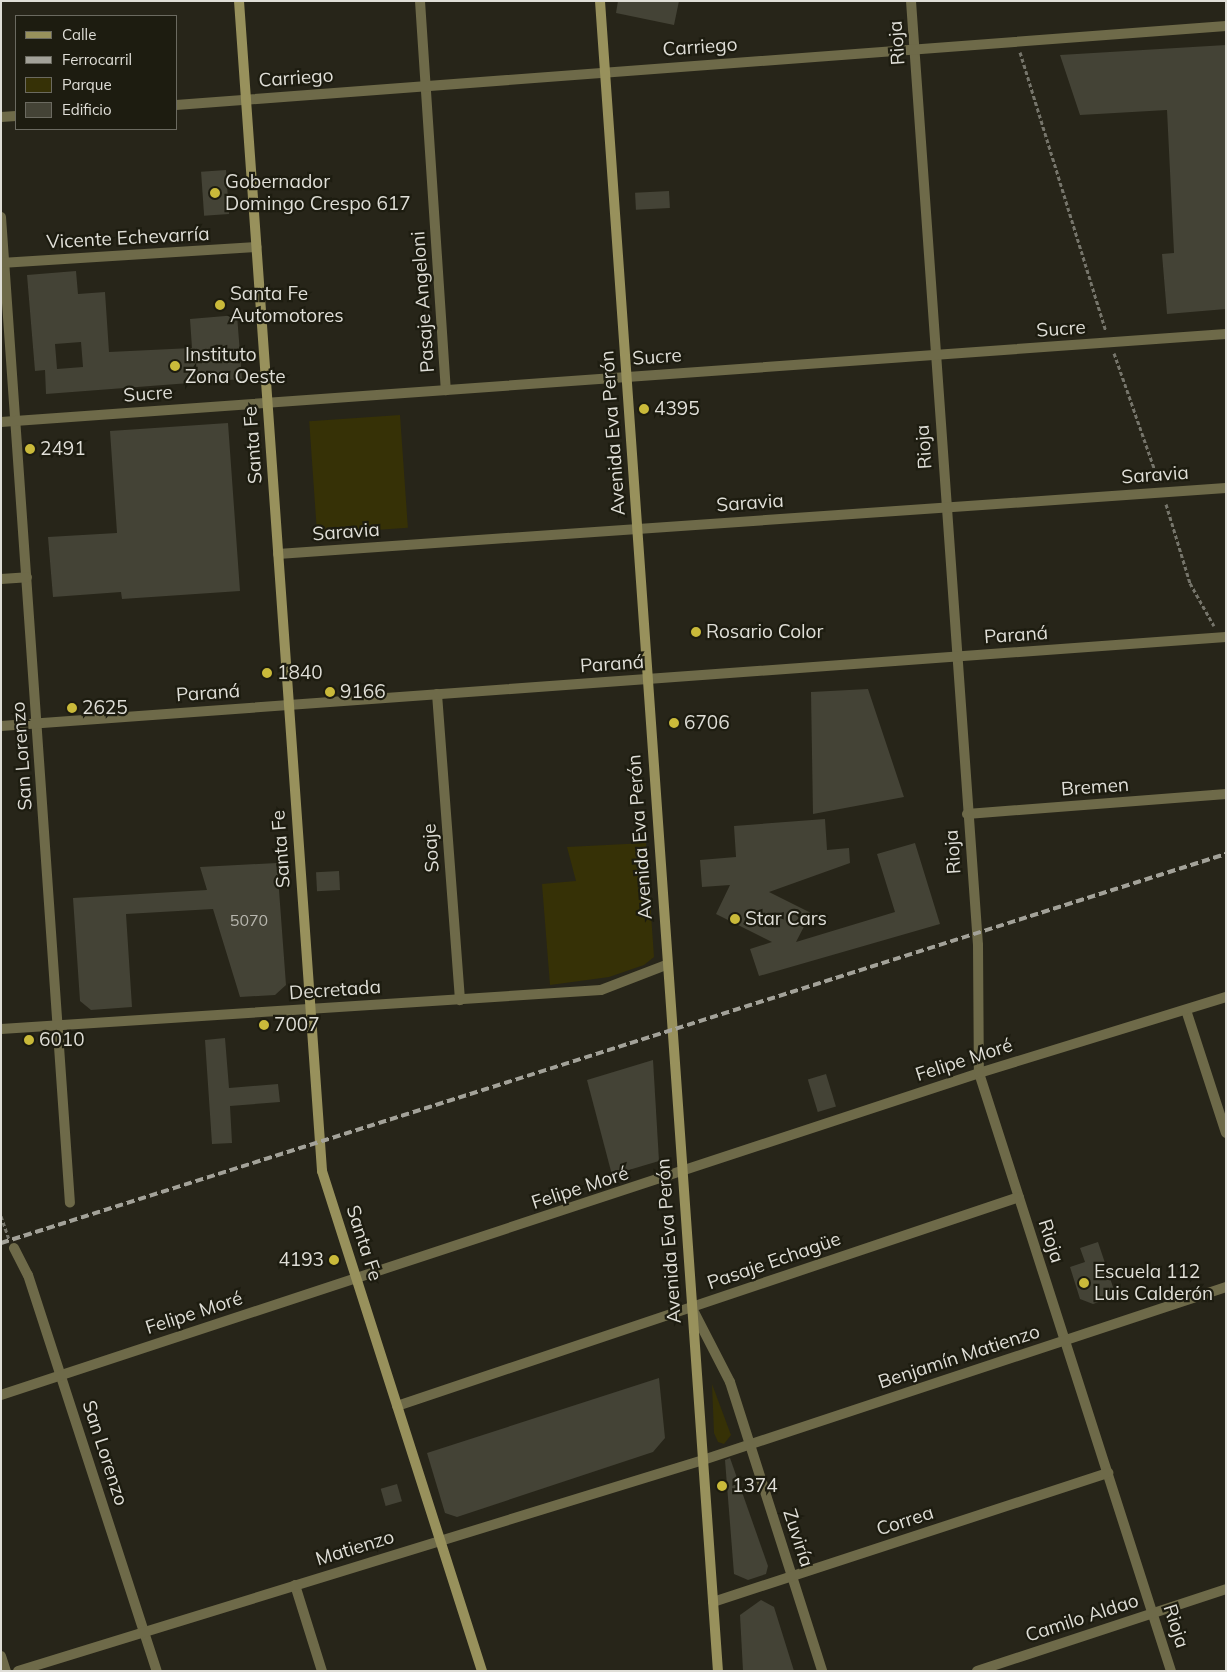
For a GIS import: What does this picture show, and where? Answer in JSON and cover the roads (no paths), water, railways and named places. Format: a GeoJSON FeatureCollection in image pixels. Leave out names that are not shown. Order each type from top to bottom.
{"type":"FeatureCollection","features":[{"type":"Feature","properties":{"kind":"main road","name":"Santa Fe"},"geometry":{"type":"LineString","coordinates":[[239,1],[322,1172],[482,1671]]}},
{"type":"Feature","properties":{"kind":"main road","name":"Avenida Eva Perón"},"geometry":{"type":"LineString","coordinates":[[600,1],[648,679],[666,965],[718,1671]]}},
{"type":"Feature","properties":{"kind":"street","name":"Pasaje Angeloni"},"geometry":{"type":"LineString","coordinates":[[420,1],[446,390]]}},
{"type":"Feature","properties":{"kind":"street","name":"Rioja"},"geometry":{"type":"LineString","coordinates":[[911,1],[955,657],[978,945],[979,1073],[1172,1671]]}},
{"type":"Feature","properties":{"kind":"street","name":"Carriego"},"geometry":{"type":"LineString","coordinates":[[178,105],[1226,26]]}},
{"type":"Feature","properties":{"kind":"street"},"geometry":{"type":"LineString","coordinates":[[1,118],[15,116]]}},
{"type":"Feature","properties":{"kind":"street","name":"San Lorenzo"},"geometry":{"type":"LineString","coordinates":[[1,217],[70,1202]]}},
{"type":"Feature","properties":{"kind":"street","name":"Vicente Echevarría"},"geometry":{"type":"LineString","coordinates":[[3,263],[256,247]]}},
{"type":"Feature","properties":{"kind":"street","name":"Sucre"},"geometry":{"type":"LineString","coordinates":[[1,422],[1226,334]]}},
{"type":"Feature","properties":{"kind":"street","name":"Saravia"},"geometry":{"type":"LineString","coordinates":[[278,554],[1226,488]]}},
{"type":"Feature","properties":{"kind":"street"},"geometry":{"type":"LineString","coordinates":[[1,579],[27,577]]}},
{"type":"Feature","properties":{"kind":"street","name":"Paraná"},"geometry":{"type":"LineString","coordinates":[[1,726],[1226,637]]}},
{"type":"Feature","properties":{"kind":"street","name":"Soaje"},"geometry":{"type":"LineString","coordinates":[[437,694],[460,1000]]}},
{"type":"Feature","properties":{"kind":"street","name":"Bremen"},"geometry":{"type":"LineString","coordinates":[[968,814],[1226,794]]}},
{"type":"Feature","properties":{"kind":"street","name":"Decretada"},"geometry":{"type":"LineString","coordinates":[[1,1029],[601,990],[666,965]]}},
{"type":"Feature","properties":{"kind":"street","name":"Felipe Moré"},"geometry":{"type":"LineString","coordinates":[[1,1394],[681,1174],[979,1073],[1226,997]]}},
{"type":"Feature","properties":{"kind":"street"},"geometry":{"type":"LineString","coordinates":[[1186,1010],[1226,1133]]}},
{"type":"Feature","properties":{"kind":"street","name":"Pasaje Echagüe"},"geometry":{"type":"LineString","coordinates":[[397,1406],[1019,1197]]}},
{"type":"Feature","properties":{"kind":"street","name":"San Lorenzo"},"geometry":{"type":"LineString","coordinates":[[14,1248],[28,1275],[157,1671]]}},
{"type":"Feature","properties":{"kind":"street","name":"Benjamín Matienzo"},"geometry":{"type":"LineString","coordinates":[[703,1460],[1226,1287]]}},
{"type":"Feature","properties":{"kind":"street","name":"Zuviría"},"geometry":{"type":"LineString","coordinates":[[691,1307],[730,1382],[822,1671]]}},
{"type":"Feature","properties":{"kind":"street","name":"Matienzo"},"geometry":{"type":"LineString","coordinates":[[18,1671],[703,1460]]}},
{"type":"Feature","properties":{"kind":"street","name":"Correa"},"geometry":{"type":"LineString","coordinates":[[713,1602],[1108,1473]]}},
{"type":"Feature","properties":{"kind":"street"},"geometry":{"type":"LineString","coordinates":[[294,1585],[322,1671]]}},
{"type":"Feature","properties":{"kind":"street","name":"Camilo Aldao"},"geometry":{"type":"LineString","coordinates":[[977,1671],[1226,1588]]}},
{"type":"Feature","properties":{"kind":"street"},"geometry":{"type":"LineString","coordinates":[[1,1656],[6,1671]]}},
{"type":"Feature","properties":{"kind":"railway"},"geometry":{"type":"LineString","coordinates":[[1,1243],[1226,854]]}},
{"type":"Feature","properties":{"kind":"place","name":"Gobernador Domingo Crespo 617"},"geometry":{"type":"Point","coordinates":[215,193]}},
{"type":"Feature","properties":{"kind":"place","name":"Santa Fe Automotores"},"geometry":{"type":"Point","coordinates":[220,305]}},
{"type":"Feature","properties":{"kind":"place","name":"Instituto Zona Oeste"},"geometry":{"type":"Point","coordinates":[175,366]}},
{"type":"Feature","properties":{"kind":"place","name":"4395"},"geometry":{"type":"Point","coordinates":[644,409]}},
{"type":"Feature","properties":{"kind":"place","name":"2491"},"geometry":{"type":"Point","coordinates":[30,449]}},
{"type":"Feature","properties":{"kind":"place","name":"Rosario Color"},"geometry":{"type":"Point","coordinates":[696,632]}},
{"type":"Feature","properties":{"kind":"place","name":"1840"},"geometry":{"type":"Point","coordinates":[267,673]}},
{"type":"Feature","properties":{"kind":"place","name":"9166"},"geometry":{"type":"Point","coordinates":[330,692]}},
{"type":"Feature","properties":{"kind":"place","name":"2625"},"geometry":{"type":"Point","coordinates":[72,708]}},
{"type":"Feature","properties":{"kind":"place","name":"6706"},"geometry":{"type":"Point","coordinates":[674,723]}},
{"type":"Feature","properties":{"kind":"place","name":"Star Cars"},"geometry":{"type":"Point","coordinates":[735,919]}},
{"type":"Feature","properties":{"kind":"place","name":"7007"},"geometry":{"type":"Point","coordinates":[264,1025]}},
{"type":"Feature","properties":{"kind":"place","name":"6010"},"geometry":{"type":"Point","coordinates":[29,1040]}},
{"type":"Feature","properties":{"kind":"place","name":"4193"},"geometry":{"type":"Point","coordinates":[334,1260]}},
{"type":"Feature","properties":{"kind":"place","name":"Escuela 112 Luis Calderón"},"geometry":{"type":"Point","coordinates":[1084,1283]}},
{"type":"Feature","properties":{"kind":"place","name":"1374"},"geometry":{"type":"Point","coordinates":[722,1486]}}]}
